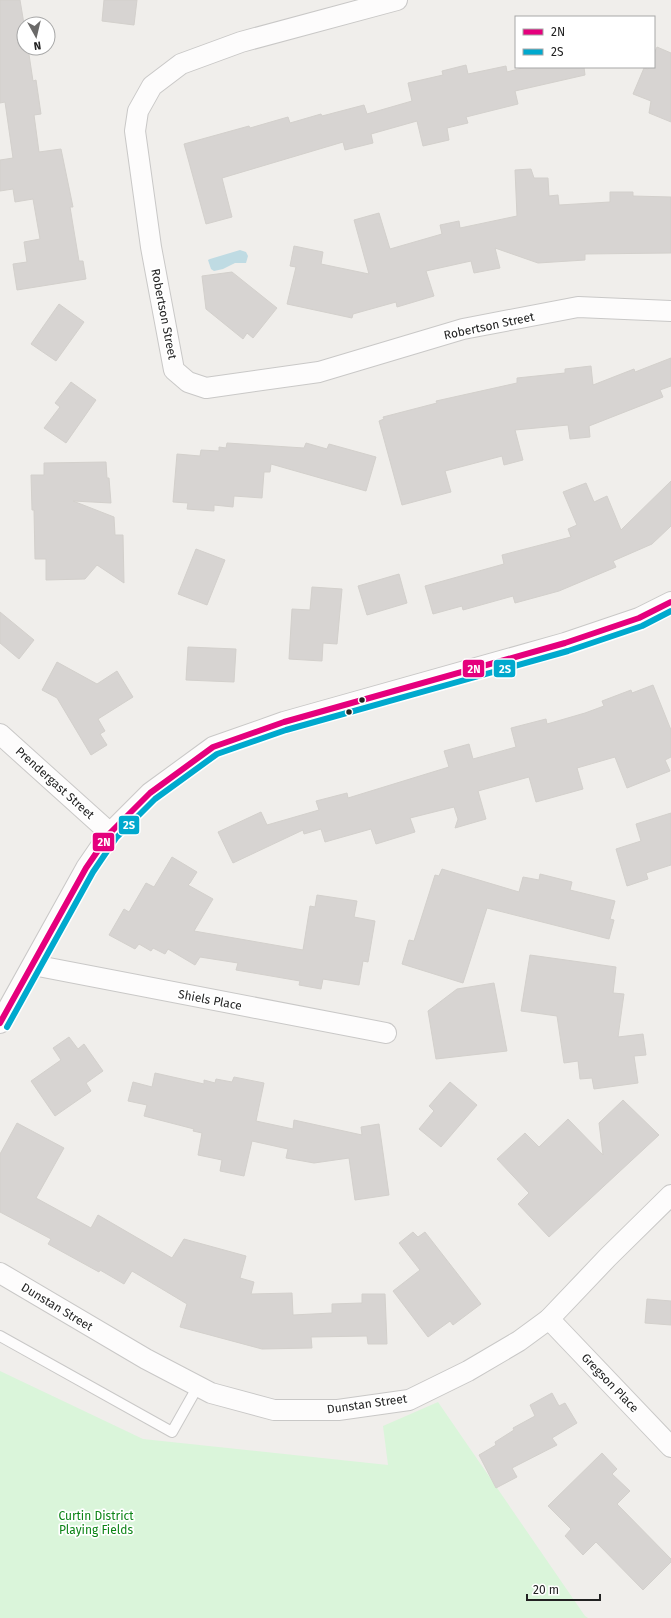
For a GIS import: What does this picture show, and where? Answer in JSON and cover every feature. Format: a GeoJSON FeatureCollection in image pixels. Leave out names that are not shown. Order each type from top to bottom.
{"type":"FeatureCollection","features":[{"type":"Feature","properties":{"kind":"street","name":"Robertson Street"},"geometry":{"type":"LineString","coordinates":[[397,0],[241,42],[181,64],[152,86],[138,111],[135,131],[151,247],[174,370],[188,382],[206,388],[319,372],[463,329],[578,307],[671,311]]}},
{"type":"Feature","properties":{"kind":"street"},"geometry":{"type":"LineString","coordinates":[[0,1024],[86,868],[110,833],[150,793],[213,747],[284,722],[565,643],[639,618],[671,602]]}},
{"type":"Feature","properties":{"kind":"street","name":"Prendergast Street"},"geometry":{"type":"LineString","coordinates":[[0,734],[110,833]]}},
{"type":"Feature","properties":{"kind":"street","name":"Shiels Place"},"geometry":{"type":"LineString","coordinates":[[33,966],[386,1034]]}},
{"type":"Feature","properties":{"kind":"street","name":"Dunstan Street"},"geometry":{"type":"LineString","coordinates":[[0,1273],[146,1359],[211,1393],[274,1410],[338,1410],[409,1400],[468,1372],[519,1341],[549,1320],[608,1257],[671,1195]]}},
{"type":"Feature","properties":{"kind":"street","name":"Gregson Place"},"geometry":{"type":"LineString","coordinates":[[549,1320],[671,1447]]}},
{"type":"Feature","properties":{"kind":"lane"},"geometry":{"type":"LineString","coordinates":[[0,1336],[172,1432],[198,1386]]}},
{"type":"Feature","properties":{"kind":"green space","name":"Curtin District Playing Fields"},"geometry":{"type":"Polygon","coordinates":[[[0,1371],[143,1439],[388,1465],[383,1426],[438,1402],[585,1616],[588,1618],[0,1618],[0,1371]]]}},
{"type":"Feature","properties":{"kind":"water"},"geometry":{"type":"Polygon","coordinates":[[[240,250],[246,252],[248,256],[246,263],[235,263],[223,269],[214,271],[211,269],[208,260],[240,250]]]}},
{"type":"Feature","properties":{"kind":"building"},"geometry":{"type":"Polygon","coordinates":[[[0,0],[20,0],[23,16],[16,16],[16,56],[29,56],[33,81],[36,80],[41,114],[34,115],[39,152],[61,149],[73,207],[70,207],[79,261],[83,261],[86,279],[17,290],[13,264],[27,262],[24,242],[40,239],[33,199],[15,202],[13,189],[0,191],[0,160],[13,158],[5,102],[0,103],[0,0]]]}},
{"type":"Feature","properties":{"kind":"building"},"geometry":{"type":"Polygon","coordinates":[[[104,0],[137,0],[134,25],[102,21],[104,0]]]}},
{"type":"Feature","properties":{"kind":"building"},"geometry":{"type":"Polygon","coordinates":[[[657,47],[671,53],[671,122],[649,113],[651,101],[633,94],[644,68],[655,68],[655,52],[657,47]]]}},
{"type":"Feature","properties":{"kind":"building"},"geometry":{"type":"Polygon","coordinates":[[[466,65],[468,74],[506,66],[507,72],[522,68],[584,68],[585,75],[515,91],[518,104],[466,117],[468,123],[447,128],[449,140],[423,146],[417,121],[371,134],[373,143],[345,150],[343,142],[222,178],[232,217],[206,224],[184,144],[288,117],[290,123],[321,114],[322,116],[364,105],[367,114],[412,101],[408,83],[443,75],[442,71],[466,65]]]}},
{"type":"Feature","properties":{"kind":"building"},"geometry":{"type":"Polygon","coordinates":[[[531,169],[534,178],[548,178],[549,196],[558,195],[559,205],[610,202],[610,192],[633,192],[633,196],[671,197],[671,253],[585,254],[585,260],[538,263],[495,248],[500,268],[474,273],[471,261],[426,271],[434,296],[397,307],[396,302],[353,314],[352,318],[287,304],[296,267],[290,266],[294,246],[323,252],[321,264],[369,274],[354,220],[379,213],[390,249],[442,234],[440,225],[459,221],[460,228],[517,216],[515,170],[531,169]]]}},
{"type":"Feature","properties":{"kind":"building"},"geometry":{"type":"Polygon","coordinates":[[[232,272],[277,308],[253,338],[247,333],[243,339],[206,309],[202,276],[232,272]]]}},
{"type":"Feature","properties":{"kind":"building"},"geometry":{"type":"Polygon","coordinates":[[[59,304],[84,322],[56,361],[31,344],[59,304]]]}},
{"type":"Feature","properties":{"kind":"building"},"geometry":{"type":"Polygon","coordinates":[[[671,358],[671,386],[660,390],[663,397],[589,426],[590,437],[570,439],[568,425],[515,430],[523,460],[504,465],[502,456],[445,471],[451,492],[402,505],[379,421],[384,419],[383,417],[437,403],[436,401],[517,383],[517,378],[565,373],[565,369],[591,366],[593,385],[634,369],[635,372],[671,358]]]}},
{"type":"Feature","properties":{"kind":"building"},"geometry":{"type":"Polygon","coordinates":[[[71,382],[96,400],[66,443],[44,428],[60,407],[55,403],[71,382]]]}},
{"type":"Feature","properties":{"kind":"building"},"geometry":{"type":"Polygon","coordinates":[[[227,443],[304,448],[306,443],[327,449],[329,444],[376,457],[366,491],[271,464],[270,472],[264,472],[262,498],[234,496],[233,507],[214,505],[214,511],[187,509],[188,503],[173,502],[177,454],[200,456],[201,450],[219,451],[219,447],[226,448],[227,443]]]}},
{"type":"Feature","properties":{"kind":"building"},"geometry":{"type":"Polygon","coordinates":[[[106,462],[111,503],[73,501],[114,517],[115,535],[123,535],[124,583],[97,565],[85,579],[46,580],[46,559],[35,559],[34,510],[32,510],[31,475],[44,475],[44,463],[106,462]]]}},
{"type":"Feature","properties":{"kind":"building"},"geometry":{"type":"Polygon","coordinates":[[[671,481],[671,526],[652,544],[613,561],[616,567],[559,591],[515,603],[513,596],[463,610],[462,606],[433,614],[425,586],[504,564],[502,555],[571,537],[568,529],[577,525],[563,492],[586,483],[594,502],[607,496],[621,530],[671,481]]]}},
{"type":"Feature","properties":{"kind":"building"},"geometry":{"type":"Polygon","coordinates":[[[196,549],[225,560],[207,605],[178,594],[196,549]]]}},
{"type":"Feature","properties":{"kind":"building"},"geometry":{"type":"Polygon","coordinates":[[[399,574],[407,603],[367,615],[358,586],[399,574]]]}},
{"type":"Feature","properties":{"kind":"building"},"geometry":{"type":"Polygon","coordinates":[[[312,587],[342,589],[337,644],[323,643],[322,661],[289,659],[292,609],[310,610],[312,587]]]}},
{"type":"Feature","properties":{"kind":"building"},"geometry":{"type":"Polygon","coordinates":[[[0,612],[34,640],[19,659],[0,643],[0,612]]]}},
{"type":"Feature","properties":{"kind":"building"},"geometry":{"type":"Polygon","coordinates":[[[188,647],[236,649],[234,682],[186,680],[188,647]]]}},
{"type":"Feature","properties":{"kind":"building"},"geometry":{"type":"Polygon","coordinates":[[[57,662],[97,684],[117,671],[133,697],[98,719],[105,731],[100,734],[107,745],[91,755],[57,698],[42,690],[57,662]]]}},
{"type":"Feature","properties":{"kind":"building"},"geometry":{"type":"Polygon","coordinates":[[[653,685],[671,730],[671,757],[665,760],[670,771],[627,788],[615,757],[577,768],[583,789],[536,802],[529,777],[478,791],[486,819],[455,828],[458,819],[454,807],[410,818],[415,832],[376,844],[371,829],[325,842],[321,829],[304,834],[303,830],[233,863],[218,832],[261,812],[267,825],[319,810],[316,801],[347,793],[348,798],[449,767],[444,751],[469,744],[473,759],[516,747],[511,728],[546,719],[547,724],[585,713],[604,706],[602,701],[631,690],[632,693],[653,685]]]}},
{"type":"Feature","properties":{"kind":"building"},"geometry":{"type":"Polygon","coordinates":[[[671,813],[671,865],[646,873],[648,879],[627,886],[616,849],[641,841],[636,824],[671,813]]]}},
{"type":"Feature","properties":{"kind":"building"},"geometry":{"type":"Polygon","coordinates":[[[172,857],[197,872],[188,885],[213,899],[194,931],[303,950],[310,906],[315,907],[317,895],[357,901],[354,917],[375,921],[368,962],[363,961],[359,985],[323,979],[321,989],[299,985],[300,981],[236,970],[238,963],[200,957],[195,965],[168,949],[165,954],[153,948],[151,951],[139,944],[135,949],[109,935],[124,909],[129,912],[146,883],[154,887],[172,857]]]}},
{"type":"Feature","properties":{"kind":"building"},"geometry":{"type":"Polygon","coordinates":[[[442,869],[519,892],[523,877],[539,880],[540,874],[572,882],[570,890],[615,901],[610,919],[614,920],[609,939],[487,908],[463,983],[402,964],[409,940],[414,941],[435,875],[439,876],[442,869]]]}},
{"type":"Feature","properties":{"kind":"building"},"geometry":{"type":"Polygon","coordinates":[[[530,955],[616,967],[613,993],[624,994],[618,1037],[643,1034],[646,1055],[634,1056],[638,1083],[594,1089],[592,1078],[580,1079],[578,1061],[564,1063],[557,1016],[521,1011],[530,955]]]}},
{"type":"Feature","properties":{"kind":"building"},"geometry":{"type":"Polygon","coordinates":[[[494,983],[507,1051],[436,1059],[428,1011],[457,989],[494,983]]]}},
{"type":"Feature","properties":{"kind":"building"},"geometry":{"type":"Polygon","coordinates":[[[69,1037],[78,1049],[84,1044],[103,1071],[86,1083],[91,1091],[55,1116],[31,1081],[61,1060],[53,1048],[69,1037]]]}},
{"type":"Feature","properties":{"kind":"building"},"geometry":{"type":"Polygon","coordinates":[[[155,1073],[204,1084],[204,1080],[215,1083],[216,1079],[232,1082],[234,1077],[264,1083],[256,1121],[293,1129],[294,1120],[362,1135],[361,1127],[379,1124],[389,1195],[355,1200],[349,1158],[314,1163],[286,1158],[288,1149],[252,1141],[244,1176],[220,1171],[222,1160],[198,1155],[202,1133],[193,1131],[194,1129],[144,1116],[147,1105],[128,1101],[133,1082],[152,1087],[155,1073]]]}},
{"type":"Feature","properties":{"kind":"building"},"geometry":{"type":"Polygon","coordinates":[[[450,1082],[477,1105],[441,1147],[419,1129],[434,1111],[429,1106],[450,1082]]]}},
{"type":"Feature","properties":{"kind":"building"},"geometry":{"type":"Polygon","coordinates":[[[623,1100],[659,1135],[549,1237],[518,1204],[529,1193],[497,1159],[525,1133],[539,1147],[568,1119],[603,1155],[599,1123],[623,1100]]]}},
{"type":"Feature","properties":{"kind":"building"},"geometry":{"type":"Polygon","coordinates":[[[17,1123],[64,1148],[36,1198],[91,1228],[98,1215],[172,1258],[184,1239],[246,1256],[240,1278],[254,1282],[251,1294],[292,1293],[293,1315],[332,1313],[332,1304],[362,1303],[362,1294],[385,1294],[387,1344],[368,1344],[367,1336],[311,1337],[312,1348],[262,1349],[180,1327],[187,1304],[132,1271],[124,1284],[100,1270],[99,1272],[48,1244],[51,1239],[0,1212],[0,1154],[17,1123]]]}},
{"type":"Feature","properties":{"kind":"building"},"geometry":{"type":"Polygon","coordinates":[[[413,1232],[418,1237],[425,1232],[481,1304],[453,1325],[450,1321],[428,1337],[393,1291],[420,1270],[399,1243],[413,1232]]]}},
{"type":"Feature","properties":{"kind":"building"},"geometry":{"type":"Polygon","coordinates":[[[647,1299],[671,1301],[671,1325],[645,1323],[647,1299]]]}},
{"type":"Feature","properties":{"kind":"building"},"geometry":{"type":"Polygon","coordinates":[[[552,1393],[559,1406],[565,1403],[577,1423],[552,1438],[557,1445],[512,1468],[517,1477],[496,1488],[479,1455],[496,1445],[495,1442],[514,1430],[513,1428],[535,1416],[530,1405],[552,1393]]]}},
{"type":"Feature","properties":{"kind":"building"},"geometry":{"type":"Polygon","coordinates":[[[602,1453],[617,1469],[612,1474],[630,1491],[617,1504],[671,1559],[671,1562],[643,1590],[596,1542],[583,1555],[565,1536],[571,1529],[548,1506],[602,1453]]]}},
{"type":"Feature","properties":{"kind":"transit line","name":"2N"},"geometry":{"type":"LineString","coordinates":[[0,1023],[86,868],[110,833],[150,793],[213,747],[284,722],[565,643],[639,618],[671,602]]}},
{"type":"Feature","properties":{"kind":"transit line","name":"2S"},"geometry":{"type":"LineString","coordinates":[[7,1027],[93,872],[116,838],[155,799],[217,754],[286,730],[568,651],[642,626],[671,611]]}}]}
